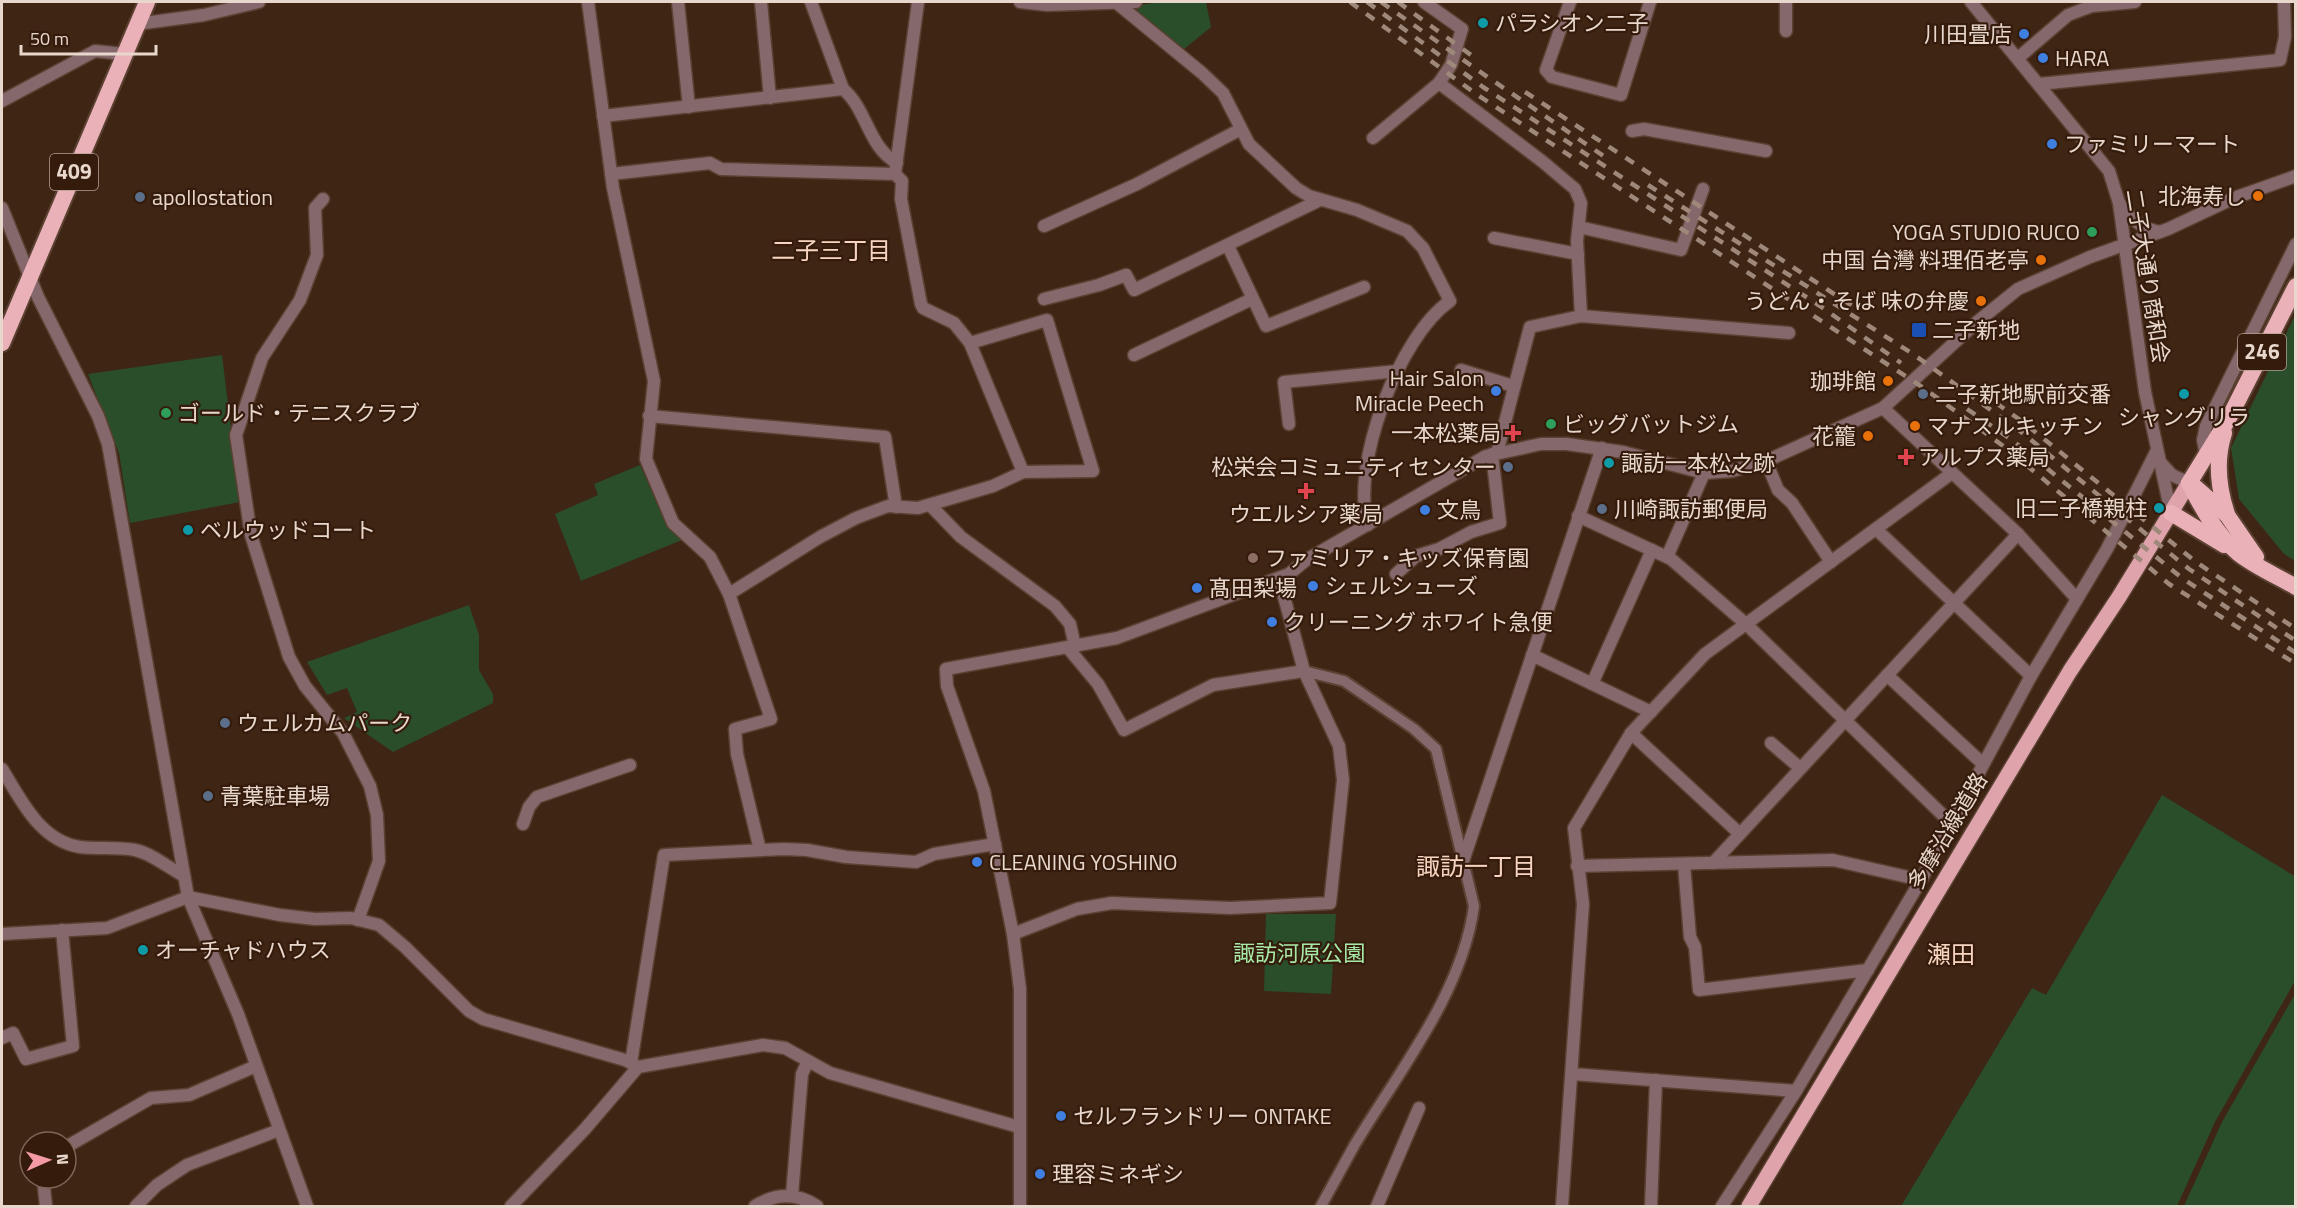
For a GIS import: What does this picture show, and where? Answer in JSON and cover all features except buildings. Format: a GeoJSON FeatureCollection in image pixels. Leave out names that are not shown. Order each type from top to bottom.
{"type":"FeatureCollection","features":[{"type":"Feature","properties":{"kind":"highway","name":"409"},"geometry":{"type":"LineString","coordinates":[[2,343],[29,274],[147,2]]}},
{"type":"Feature","properties":{"kind":"highway","name":"246"},"geometry":{"type":"LineString","coordinates":[[2239,554],[2189,483],[2229,418],[2295,286]]}},
{"type":"Feature","properties":{"kind":"highway","name":"246"},"geometry":{"type":"LineString","coordinates":[[2229,418],[2220,453],[2219,483],[2227,514],[2246,546],[2272,573]]}},
{"type":"Feature","properties":{"kind":"highway","name":"246"},"geometry":{"type":"LineString","coordinates":[[2206,505],[2227,514]]}},
{"type":"Feature","properties":{"kind":"highway","name":"246"},"geometry":{"type":"LineString","coordinates":[[2171,513],[2295,587]]}},
{"type":"Feature","properties":{"kind":"main road","name":"多摩沿線道路"},"geometry":{"type":"LineString","coordinates":[[1749,1206],[2070,671],[2189,483]]}},
{"type":"Feature","properties":{"kind":"street"},"geometry":{"type":"LineString","coordinates":[[137,24],[204,15],[259,2]]}},
{"type":"Feature","properties":{"kind":"street"},"geometry":{"type":"LineString","coordinates":[[588,2],[611,174],[654,381],[646,459],[673,523],[710,557],[729,594],[771,719],[735,729],[737,754],[760,850]]}},
{"type":"Feature","properties":{"kind":"street"},"geometry":{"type":"LineString","coordinates":[[678,2],[688,107]]}},
{"type":"Feature","properties":{"kind":"street"},"geometry":{"type":"LineString","coordinates":[[761,2],[770,98]]}},
{"type":"Feature","properties":{"kind":"street"},"geometry":{"type":"LineString","coordinates":[[811,2],[843,89],[851,96],[870,133],[902,181],[901,199],[921,304],[923,308],[954,323],[970,343],[1023,472]]}},
{"type":"Feature","properties":{"kind":"street"},"geometry":{"type":"LineString","coordinates":[[896,169],[918,2]]}},
{"type":"Feature","properties":{"kind":"street"},"geometry":{"type":"LineString","coordinates":[[1020,2],[1047,5],[1136,2]]}},
{"type":"Feature","properties":{"kind":"street"},"geometry":{"type":"LineString","coordinates":[[1373,138],[1439,83],[1451,65],[1462,29],[1424,2]]}},
{"type":"Feature","properties":{"kind":"street"},"geometry":{"type":"LineString","coordinates":[[1570,2],[1546,70],[1552,77],[1621,96],[1650,2]]}},
{"type":"Feature","properties":{"kind":"street"},"geometry":{"type":"LineString","coordinates":[[1786,2],[1786,32]]}},
{"type":"Feature","properties":{"kind":"street","name":"二子大通り商和会"},"geometry":{"type":"LineString","coordinates":[[1971,2],[2109,171],[2119,203],[2145,392],[2171,513]]}},
{"type":"Feature","properties":{"kind":"street"},"geometry":{"type":"LineString","coordinates":[[2018,58],[2068,15],[2092,6],[2135,2]]}},
{"type":"Feature","properties":{"kind":"street"},"geometry":{"type":"LineString","coordinates":[[2039,84],[2280,60],[2285,37],[2284,2]]}},
{"type":"Feature","properties":{"kind":"street"},"geometry":{"type":"LineString","coordinates":[[1114,3],[1202,73],[1223,93],[1249,144],[1296,188],[1320,200],[1357,210],[1407,231],[1423,248],[1450,301],[1433,313],[1384,398],[1367,460],[1362,506],[1368,525]]}},
{"type":"Feature","properties":{"kind":"street"},"geometry":{"type":"LineString","coordinates":[[2,101],[95,51],[124,54]]}},
{"type":"Feature","properties":{"kind":"street"},"geometry":{"type":"LineString","coordinates":[[1439,83],[1575,189],[1581,203],[1578,254],[1581,316]]}},
{"type":"Feature","properties":{"kind":"street"},"geometry":{"type":"LineString","coordinates":[[603,116],[843,89]]}},
{"type":"Feature","properties":{"kind":"street"},"geometry":{"type":"LineString","coordinates":[[1044,226],[1137,184],[1241,129]]}},
{"type":"Feature","properties":{"kind":"street"},"geometry":{"type":"LineString","coordinates":[[1632,131],[1644,129],[1766,151]]}},
{"type":"Feature","properties":{"kind":"street"},"geometry":{"type":"LineString","coordinates":[[611,174],[710,163],[721,169],[896,169]]}},
{"type":"Feature","properties":{"kind":"street"},"geometry":{"type":"LineString","coordinates":[[1020,1206],[1020,989],[1013,934],[984,791],[947,686],[946,669],[1117,638],[1279,578],[1289,574],[1306,560],[1494,453],[1542,444],[1602,448],[1704,473],[1732,471],[1766,461],[1882,408],[1977,322],[2018,289],[2160,232],[2234,198],[2295,176]]}},
{"type":"Feature","properties":{"kind":"street"},"geometry":{"type":"LineString","coordinates":[[1579,228],[1681,250],[1702,189]]}},
{"type":"Feature","properties":{"kind":"street"},"geometry":{"type":"LineString","coordinates":[[323,199],[315,208],[317,255],[313,266],[300,300],[262,358],[236,435],[251,535],[289,657],[305,686],[343,733],[370,786],[377,815],[379,861],[358,920]]}},
{"type":"Feature","properties":{"kind":"street"},"geometry":{"type":"LineString","coordinates":[[1044,299],[1099,285],[1126,275],[1134,290],[1320,200]]}},
{"type":"Feature","properties":{"kind":"street"},"geometry":{"type":"LineString","coordinates":[[2119,203],[2138,224],[2147,230],[2160,232]]}},
{"type":"Feature","properties":{"kind":"street"},"geometry":{"type":"LineString","coordinates":[[2,208],[38,297],[98,416],[108,444],[188,897],[236,1010],[307,1206]]}},
{"type":"Feature","properties":{"kind":"street"},"geometry":{"type":"LineString","coordinates":[[1494,237],[1578,254]]}},
{"type":"Feature","properties":{"kind":"street"},"geometry":{"type":"LineString","coordinates":[[2206,455],[2203,440],[2206,426],[2295,244]]}},
{"type":"Feature","properties":{"kind":"street"},"geometry":{"type":"LineString","coordinates":[[1228,246],[1266,326],[1364,287]]}},
{"type":"Feature","properties":{"kind":"street"},"geometry":{"type":"LineString","coordinates":[[1134,355],[1252,299]]}},
{"type":"Feature","properties":{"kind":"street"},"geometry":{"type":"LineString","coordinates":[[1396,574],[1416,556],[1438,549],[1471,531],[1500,523],[1494,453],[1530,327],[1581,316],[1789,333]]}},
{"type":"Feature","properties":{"kind":"street"},"geometry":{"type":"LineString","coordinates":[[729,594],[856,518],[888,506],[918,508],[930,505],[993,486],[1023,472],[1093,471],[1047,320],[970,343]]}},
{"type":"Feature","properties":{"kind":"street"},"geometry":{"type":"LineString","coordinates":[[1461,370],[1513,386]]}},
{"type":"Feature","properties":{"kind":"street"},"geometry":{"type":"LineString","coordinates":[[1289,424],[1284,382],[1398,371]]}},
{"type":"Feature","properties":{"kind":"street"},"geometry":{"type":"LineString","coordinates":[[1882,408],[2018,534],[2077,599]]}},
{"type":"Feature","properties":{"kind":"street"},"geometry":{"type":"LineString","coordinates":[[649,416],[885,437],[896,507]]}},
{"type":"Feature","properties":{"kind":"street"},"geometry":{"type":"LineString","coordinates":[[1463,861],[1602,448]]}},
{"type":"Feature","properties":{"kind":"street"},"geometry":{"type":"LineString","coordinates":[[1722,1206],[1796,1091],[1921,880],[2031,676],[2112,540],[2158,457],[2172,475],[2189,483]]}},
{"type":"Feature","properties":{"kind":"street"},"geometry":{"type":"LineString","coordinates":[[1766,461],[1778,490],[1792,503],[1831,562]]}},
{"type":"Feature","properties":{"kind":"street"},"geometry":{"type":"LineString","coordinates":[[1667,557],[1704,473]]}},
{"type":"Feature","properties":{"kind":"street"},"geometry":{"type":"LineString","coordinates":[[1562,1206],[1582,904],[1574,828],[1631,733],[1705,654],[1952,473]]}},
{"type":"Feature","properties":{"kind":"street"},"geometry":{"type":"LineString","coordinates":[[930,505],[961,537],[1055,606],[1070,624],[1071,647],[1098,684],[1124,730],[1213,685],[1304,672],[1344,681],[1414,729],[1436,749],[1474,906],[1470,933],[1456,970],[1416,1048],[1354,1146],[1321,1206]]}},
{"type":"Feature","properties":{"kind":"street"},"geometry":{"type":"LineString","coordinates":[[1578,516],[1667,557],[1746,624],[1952,824]]}},
{"type":"Feature","properties":{"kind":"street"},"geometry":{"type":"LineString","coordinates":[[1876,529],[2031,676]]}},
{"type":"Feature","properties":{"kind":"street"},"geometry":{"type":"LineString","coordinates":[[1713,863],[2018,534]]}},
{"type":"Feature","properties":{"kind":"street"},"geometry":{"type":"LineString","coordinates":[[1592,684],[1652,550]]}},
{"type":"Feature","properties":{"kind":"street"},"geometry":{"type":"LineString","coordinates":[[1013,934],[1077,909],[1112,903],[1230,908],[1330,903],[1343,780],[1339,746],[1304,672],[1279,578]]}},
{"type":"Feature","properties":{"kind":"street"},"geometry":{"type":"LineString","coordinates":[[1532,655],[1650,712]]}},
{"type":"Feature","properties":{"kind":"street"},"geometry":{"type":"LineString","coordinates":[[1887,675],[1983,764]]}},
{"type":"Feature","properties":{"kind":"street"},"geometry":{"type":"LineString","coordinates":[[1631,733],[1740,834]]}},
{"type":"Feature","properties":{"kind":"street"},"geometry":{"type":"LineString","coordinates":[[1771,743],[1800,768]]}},
{"type":"Feature","properties":{"kind":"street"},"geometry":{"type":"LineString","coordinates":[[523,824],[537,797],[630,765]]}},
{"type":"Feature","properties":{"kind":"street"},"geometry":{"type":"LineString","coordinates":[[2,769],[27,811],[43,829],[58,840],[78,847],[137,850],[184,876]]}},
{"type":"Feature","properties":{"kind":"street"},"geometry":{"type":"LineString","coordinates":[[511,1206],[585,1129],[635,1065],[664,855],[807,850],[846,858],[916,862],[934,854],[994,844]]}},
{"type":"Feature","properties":{"kind":"street"},"geometry":{"type":"LineString","coordinates":[[1577,866],[1833,860],[1921,880]]}},
{"type":"Feature","properties":{"kind":"street"},"geometry":{"type":"LineString","coordinates":[[1684,864],[1690,937],[1695,947],[1699,990],[1868,970]]}},
{"type":"Feature","properties":{"kind":"street"},"geometry":{"type":"LineString","coordinates":[[2,934],[107,928],[188,897],[280,915],[358,920],[379,925],[405,947],[469,1011],[483,1019],[635,1065],[763,1045],[785,1048],[830,1074],[1019,1127]]}},
{"type":"Feature","properties":{"kind":"street"},"geometry":{"type":"LineString","coordinates":[[2,1038],[13,1033],[26,1059],[73,1046],[62,930]]}},
{"type":"Feature","properties":{"kind":"street"},"geometry":{"type":"LineString","coordinates":[[792,1195],[802,1074],[808,1061]]}},
{"type":"Feature","properties":{"kind":"street"},"geometry":{"type":"LineString","coordinates":[[78,1140],[151,1098],[189,1095],[256,1066]]}},
{"type":"Feature","properties":{"kind":"street"},"geometry":{"type":"LineString","coordinates":[[1572,1074],[1796,1091]]}},
{"type":"Feature","properties":{"kind":"street"},"geometry":{"type":"LineString","coordinates":[[1651,1206],[1656,1080]]}},
{"type":"Feature","properties":{"kind":"street"},"geometry":{"type":"LineString","coordinates":[[1377,1206],[1419,1108]]}},
{"type":"Feature","properties":{"kind":"street"},"geometry":{"type":"LineString","coordinates":[[136,1206],[157,1185],[187,1165],[279,1130]]}},
{"type":"Feature","properties":{"kind":"street"},"geometry":{"type":"LineString","coordinates":[[44,1190],[46,1206]]}},
{"type":"Feature","properties":{"kind":"street"},"geometry":{"type":"LineString","coordinates":[[755,1206],[773,1198],[792,1195],[806,1199],[817,1206]]}},
{"type":"Feature","properties":{"kind":"green space"},"geometry":{"type":"Polygon","coordinates":[[[1161,2],[1206,2],[1211,27],[1183,50],[1136,15],[1139,5],[1161,2]]]}},
{"type":"Feature","properties":{"kind":"green space"},"geometry":{"type":"Polygon","coordinates":[[[2295,315],[2295,561],[2284,554],[2239,499],[2231,448],[2295,315]]]}},
{"type":"Feature","properties":{"kind":"green space","name":"ゴールド・テニスクラブ"},"geometry":{"type":"Polygon","coordinates":[[[222,355],[240,502],[130,523],[119,453],[88,374],[222,355]]]}},
{"type":"Feature","properties":{"kind":"green space"},"geometry":{"type":"Polygon","coordinates":[[[640,465],[667,526],[682,540],[581,581],[555,514],[598,495],[594,484],[640,465]]]}},
{"type":"Feature","properties":{"kind":"green space"},"geometry":{"type":"Polygon","coordinates":[[[469,605],[479,635],[479,670],[493,694],[493,703],[393,752],[344,718],[357,712],[347,688],[327,695],[307,662],[469,605]]]}},
{"type":"Feature","properties":{"kind":"green space"},"geometry":{"type":"Polygon","coordinates":[[[2162,795],[2296,877],[2295,981],[2215,1122],[2177,1206],[1901,1206],[2032,988],[2046,995],[2162,795]]]}},
{"type":"Feature","properties":{"kind":"green space","name":"諏訪河原公園"},"geometry":{"type":"Polygon","coordinates":[[[1266,914],[1336,914],[1331,994],[1264,991],[1266,914]]]}},
{"type":"Feature","properties":{"kind":"green space"},"geometry":{"type":"Polygon","coordinates":[[[2295,994],[2295,1206],[2184,1206],[2222,1122],[2295,994]]]}},
{"type":"Feature","properties":{"kind":"railway"},"geometry":{"type":"LineString","coordinates":[[1350,2],[1479,96],[1925,389],[2006,448],[2169,584],[2296,664]]}},
{"type":"Feature","properties":{"kind":"railway"},"geometry":{"type":"LineString","coordinates":[[1367,2],[1483,87],[1820,306],[1901,363]]}},
{"type":"Feature","properties":{"kind":"railway"},"geometry":{"type":"LineString","coordinates":[[1381,2],[1608,159]]}},
{"type":"Feature","properties":{"kind":"railway"},"geometry":{"type":"LineString","coordinates":[[1398,2],[1475,58]]}},
{"type":"Feature","properties":{"kind":"railway"},"geometry":{"type":"LineString","coordinates":[[1525,92],[1854,307]]}},
{"type":"Feature","properties":{"kind":"railway"},"geometry":{"type":"LineString","coordinates":[[1648,185],[1913,354],[2020,431],[2189,569],[2296,641]]}},
{"type":"Feature","properties":{"kind":"railway"},"geometry":{"type":"LineString","coordinates":[[1996,403],[2023,422],[2196,562],[2296,629]]}},
{"type":"Feature","properties":{"kind":"railway"},"geometry":{"type":"LineString","coordinates":[[1967,409],[2012,440],[2182,578],[2296,653]]}},
{"type":"Feature","properties":{"kind":"place","name":"パラシオン二子"},"geometry":{"type":"Point","coordinates":[1483,23]}},
{"type":"Feature","properties":{"kind":"place","name":"川田畳店"},"geometry":{"type":"Point","coordinates":[2024,34]}},
{"type":"Feature","properties":{"kind":"place","name":"HARA"},"geometry":{"type":"Point","coordinates":[2043,58]}},
{"type":"Feature","properties":{"kind":"place","name":"ファミリーマート"},"geometry":{"type":"Point","coordinates":[2052,144]}},
{"type":"Feature","properties":{"kind":"place","name":"北海寿し"},"geometry":{"type":"Point","coordinates":[2258,196]}},
{"type":"Feature","properties":{"kind":"place","name":"apollostation"},"geometry":{"type":"Point","coordinates":[140,197]}},
{"type":"Feature","properties":{"kind":"place","name":"YOGA STUDIO RUCO"},"geometry":{"type":"Point","coordinates":[2092,232]}},
{"type":"Feature","properties":{"kind":"place","name":"中国 台灣 料理佰老亭"},"geometry":{"type":"Point","coordinates":[2041,260]}},
{"type":"Feature","properties":{"kind":"place","name":"うどん・そば 味の弁慶"},"geometry":{"type":"Point","coordinates":[1981,301]}},
{"type":"Feature","properties":{"kind":"place","name":"二子新地"},"geometry":{"type":"Point","coordinates":[1919,330]}},
{"type":"Feature","properties":{"kind":"place","name":"珈琲館"},"geometry":{"type":"Point","coordinates":[1888,381]}},
{"type":"Feature","properties":{"kind":"place","name":"Hair Salon Miracle Peech"},"geometry":{"type":"Point","coordinates":[1496,391]}},
{"type":"Feature","properties":{"kind":"place","name":"二子新地駅前交番"},"geometry":{"type":"Point","coordinates":[1923,394]}},
{"type":"Feature","properties":{"kind":"place","name":"シャングリラ"},"geometry":{"type":"Point","coordinates":[2184,394]}},
{"type":"Feature","properties":{"kind":"place","name":"ゴールド・テニスクラブ"},"geometry":{"type":"Point","coordinates":[166,413]}},
{"type":"Feature","properties":{"kind":"place","name":"ビッグバットジム"},"geometry":{"type":"Point","coordinates":[1551,424]}},
{"type":"Feature","properties":{"kind":"place","name":"マナスルキッチン"},"geometry":{"type":"Point","coordinates":[1915,426]}},
{"type":"Feature","properties":{"kind":"place","name":"一本松薬局"},"geometry":{"type":"Point","coordinates":[1513,433]}},
{"type":"Feature","properties":{"kind":"place","name":"花籠"},"geometry":{"type":"Point","coordinates":[1868,436]}},
{"type":"Feature","properties":{"kind":"place","name":"アルプス薬局"},"geometry":{"type":"Point","coordinates":[1906,457]}},
{"type":"Feature","properties":{"kind":"place","name":"諏訪一本松之跡"},"geometry":{"type":"Point","coordinates":[1609,463]}},
{"type":"Feature","properties":{"kind":"place","name":"松栄会コミュニティセンター"},"geometry":{"type":"Point","coordinates":[1508,467]}},
{"type":"Feature","properties":{"kind":"place","name":"ウエルシア薬局"},"geometry":{"type":"Point","coordinates":[1306,491]}},
{"type":"Feature","properties":{"kind":"place","name":"旧二子橋親柱"},"geometry":{"type":"Point","coordinates":[2159,508]}},
{"type":"Feature","properties":{"kind":"place","name":"川崎諏訪郵便局"},"geometry":{"type":"Point","coordinates":[1602,509]}},
{"type":"Feature","properties":{"kind":"place","name":"文鳥"},"geometry":{"type":"Point","coordinates":[1425,510]}},
{"type":"Feature","properties":{"kind":"place","name":"ベルウッドコート"},"geometry":{"type":"Point","coordinates":[188,530]}},
{"type":"Feature","properties":{"kind":"place","name":"ファミリア・キッズ保育園"},"geometry":{"type":"Point","coordinates":[1253,558]}},
{"type":"Feature","properties":{"kind":"place","name":"シェルシューズ"},"geometry":{"type":"Point","coordinates":[1313,586]}},
{"type":"Feature","properties":{"kind":"place","name":"髙田梨場"},"geometry":{"type":"Point","coordinates":[1197,588]}},
{"type":"Feature","properties":{"kind":"place","name":"クリーニング ホワイト急便"},"geometry":{"type":"Point","coordinates":[1272,622]}},
{"type":"Feature","properties":{"kind":"place","name":"ウェルカムパーク"},"geometry":{"type":"Point","coordinates":[225,723]}},
{"type":"Feature","properties":{"kind":"place","name":"青葉駐車場"},"geometry":{"type":"Point","coordinates":[208,796]}},
{"type":"Feature","properties":{"kind":"place","name":"CLEANING YOSHINO"},"geometry":{"type":"Point","coordinates":[977,862]}},
{"type":"Feature","properties":{"kind":"place","name":"オーチャドハウス"},"geometry":{"type":"Point","coordinates":[143,950]}},
{"type":"Feature","properties":{"kind":"place","name":"セルフランドリー ONTAKE"},"geometry":{"type":"Point","coordinates":[1061,1116]}},
{"type":"Feature","properties":{"kind":"place","name":"理容ミネギシ"},"geometry":{"type":"Point","coordinates":[1040,1174]}},
{"type":"Feature","properties":{"kind":"district","name":"二子三丁目"},"geometry":{"type":"Point","coordinates":[831,251]}},
{"type":"Feature","properties":{"kind":"district","name":"諏訪一丁目"},"geometry":{"type":"Point","coordinates":[1476,867]}},
{"type":"Feature","properties":{"kind":"district","name":"瀬田"},"geometry":{"type":"Point","coordinates":[1951,955]}}]}
